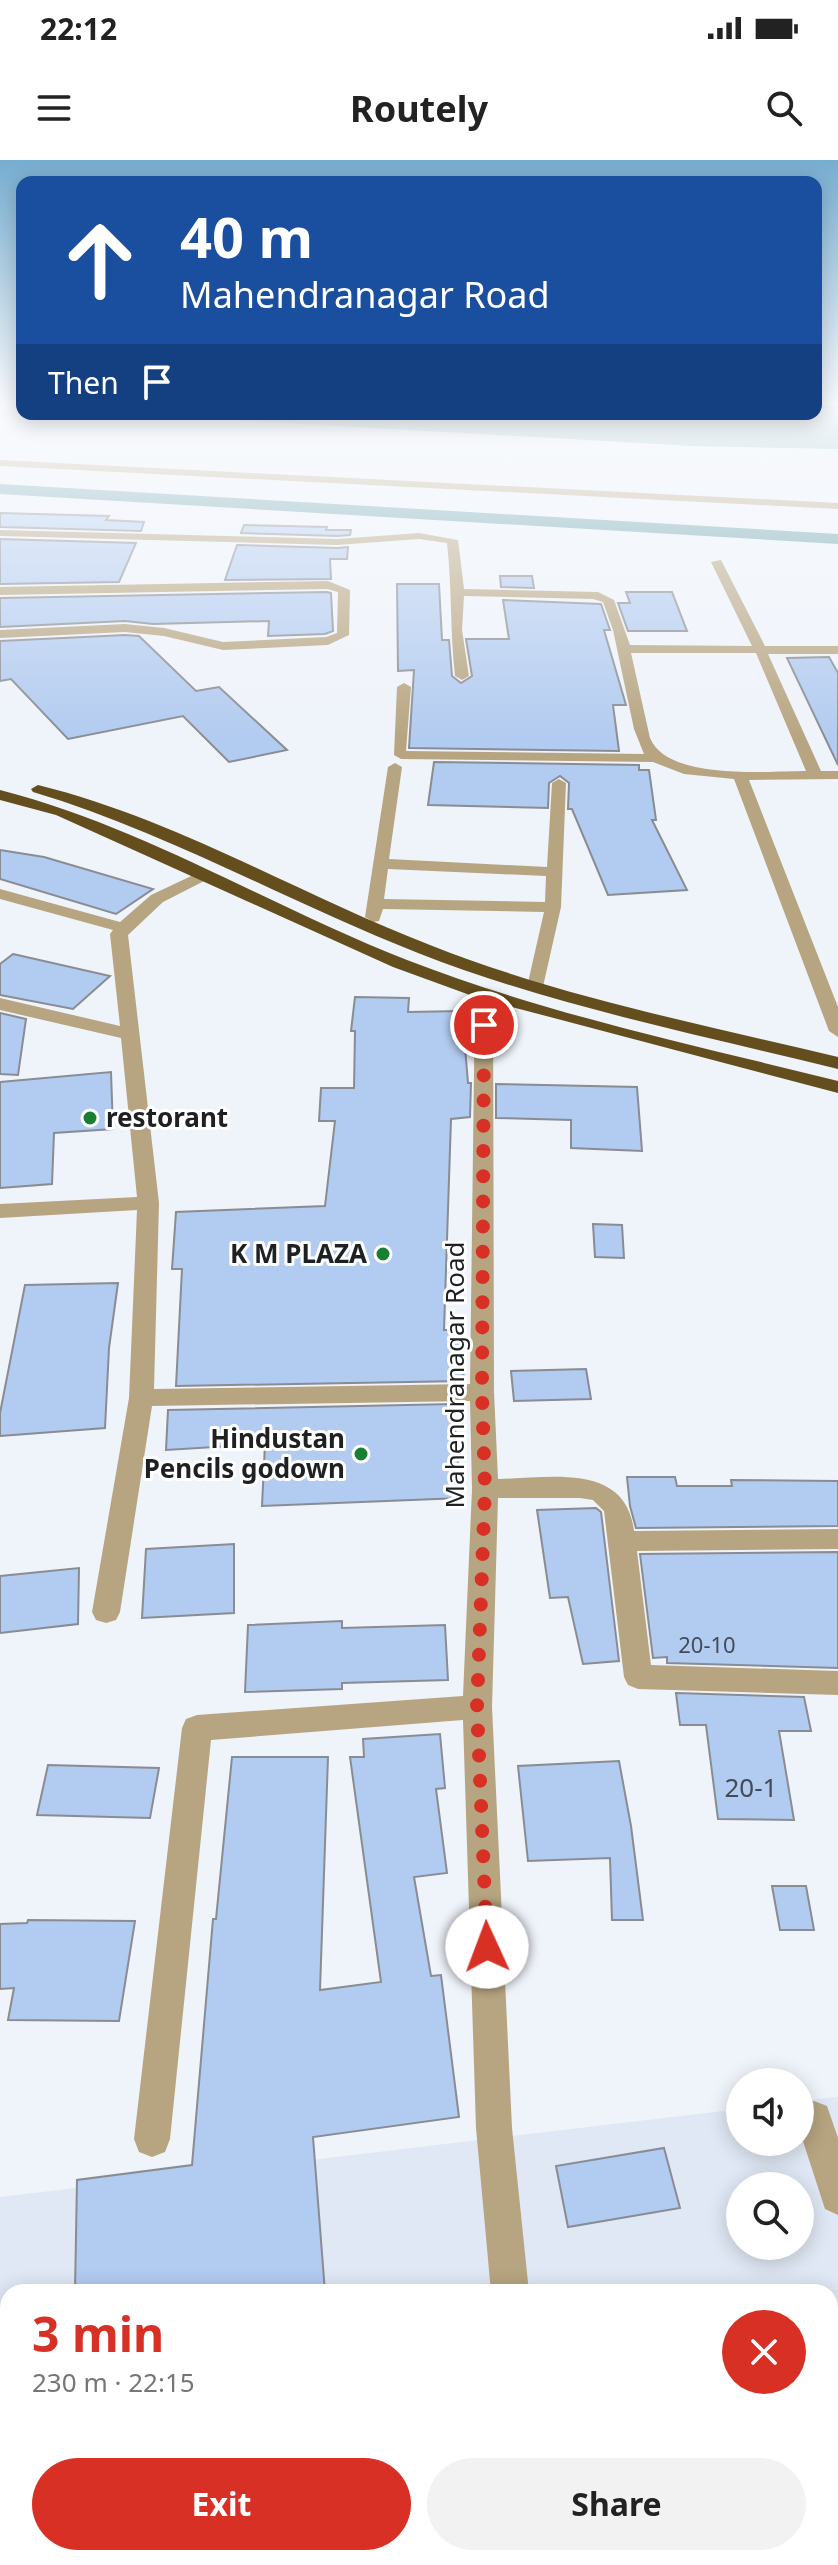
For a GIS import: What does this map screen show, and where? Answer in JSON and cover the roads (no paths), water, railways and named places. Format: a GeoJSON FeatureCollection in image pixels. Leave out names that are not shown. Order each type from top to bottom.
{"type":"FeatureCollection","features":[{"type":"Feature","properties":{"kind":"highway"},"geometry":{"type":"LineString","coordinates":[[0,781],[67,796],[125,818],[370,927],[496,976],[838,1063]]}},
{"type":"Feature","properties":{"kind":"highway"},"geometry":{"type":"LineString","coordinates":[[0,795],[61,812],[399,963],[484,994],[838,1087]]}},
{"type":"Feature","properties":{"kind":"street"},"geometry":{"type":"LineString","coordinates":[[0,533],[337,542],[419,536],[452,540],[458,592],[456,630],[462,676]]}},
{"type":"Feature","properties":{"kind":"street"},"geometry":{"type":"LineString","coordinates":[[717,562],[760,649],[815,774]]}},
{"type":"Feature","properties":{"kind":"street"},"geometry":{"type":"LineString","coordinates":[[0,591],[328,585],[344,590],[343,635],[328,641],[223,646],[164,632],[125,628],[0,634]]}},
{"type":"Feature","properties":{"kind":"street"},"geometry":{"type":"LineString","coordinates":[[458,592],[602,597],[611,604],[646,745],[655,758]]}},
{"type":"Feature","properties":{"kind":"street"},"geometry":{"type":"LineString","coordinates":[[624,649],[838,650]]}},
{"type":"Feature","properties":{"kind":"street"},"geometry":{"type":"LineString","coordinates":[[404,687],[401,755],[655,758],[674,768],[740,775],[838,775]]}},
{"type":"Feature","properties":{"kind":"street"},"geometry":{"type":"LineString","coordinates":[[370,927],[377,904],[395,767]]}},
{"type":"Feature","properties":{"kind":"street"},"geometry":{"type":"LineString","coordinates":[[740,775],[838,1031]]}},
{"type":"Feature","properties":{"kind":"street"},"geometry":{"type":"LineString","coordinates":[[536,987],[553,907],[559,783]]}},
{"type":"Feature","properties":{"kind":"street"},"geometry":{"type":"LineString","coordinates":[[382,864],[556,872]]}},
{"type":"Feature","properties":{"kind":"street"},"geometry":{"type":"LineString","coordinates":[[106,1612],[141,1398],[148,1203],[119,934],[134,914],[165,892],[204,875]]}},
{"type":"Feature","properties":{"kind":"street"},"geometry":{"type":"LineString","coordinates":[[0,894],[123,928]]}},
{"type":"Feature","properties":{"kind":"street"},"geometry":{"type":"LineString","coordinates":[[377,904],[553,907]]}},
{"type":"Feature","properties":{"kind":"street","name":"Mahendranagar Road"},"geometry":{"type":"LineString","coordinates":[[484,994],[482,1392],[485,1489],[477,1707],[494,2128],[509,2284]]}},
{"type":"Feature","properties":{"kind":"street"},"geometry":{"type":"LineString","coordinates":[[0,1004],[128,1034]]}},
{"type":"Feature","properties":{"kind":"street"},"geometry":{"type":"LineString","coordinates":[[0,1211],[148,1203]]}},
{"type":"Feature","properties":{"kind":"street"},"geometry":{"type":"LineString","coordinates":[[141,1398],[482,1392]]}},
{"type":"Feature","properties":{"kind":"street"},"geometry":{"type":"LineString","coordinates":[[485,1489],[601,1492],[619,1512],[638,1677],[838,1683]]}},
{"type":"Feature","properties":{"kind":"street"},"geometry":{"type":"LineString","coordinates":[[621,1541],[838,1539]]}},
{"type":"Feature","properties":{"kind":"street"},"geometry":{"type":"LineString","coordinates":[[152,2139],[197,1728],[477,1707]]}},
{"type":"Feature","properties":{"kind":"street"},"geometry":{"type":"LineString","coordinates":[[814,2119],[838,2196]]}},
{"type":"Feature","properties":{"kind":"waterway"},"geometry":{"type":"LineString","coordinates":[[440,515],[838,539]]}},
{"type":"Feature","properties":{"kind":"place","name":"restorant"},"geometry":{"type":"Point","coordinates":[90,1118]}},
{"type":"Feature","properties":{"kind":"place","name":"K M PLAZA"},"geometry":{"type":"Point","coordinates":[383,1254]}},
{"type":"Feature","properties":{"kind":"place","name":"Hindustan Pencils godown"},"geometry":{"type":"Point","coordinates":[361,1454]}}]}
